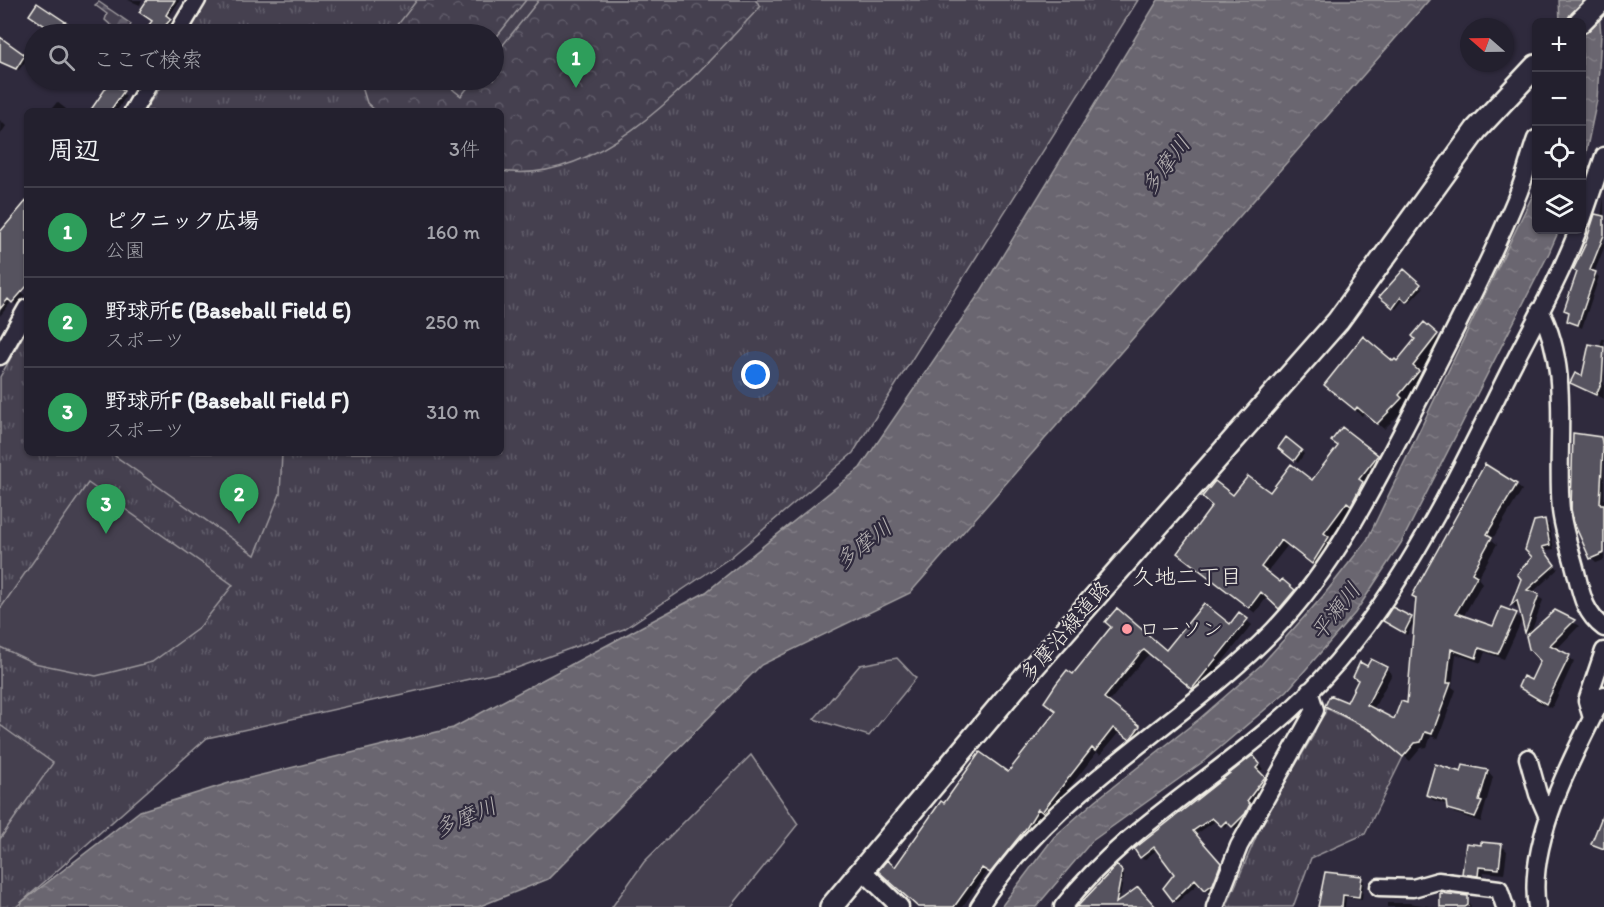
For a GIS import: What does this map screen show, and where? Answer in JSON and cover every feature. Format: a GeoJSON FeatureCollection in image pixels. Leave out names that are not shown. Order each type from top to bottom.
{"type":"FeatureCollection","features":[{"type":"Feature","properties":{"kind":"main road"},"geometry":{"type":"LineString","coordinates":[[1584,18],[1602,0]]}},
{"type":"Feature","properties":{"kind":"main road","name":"多摩沿線道路"},"geometry":{"type":"LineString","coordinates":[[831,907],[1021,680],[1338,321],[1476,130],[1532,70]]}},
{"type":"Feature","properties":{"kind":"street"},"geometry":{"type":"LineString","coordinates":[[183,24],[197,0]]}},
{"type":"Feature","properties":{"kind":"street"},"geometry":{"type":"LineString","coordinates":[[135,108],[146,90]]}},
{"type":"Feature","properties":{"kind":"street"},"geometry":{"type":"LineString","coordinates":[[979,907],[1032,836],[1066,804],[1194,702],[1262,642],[1315,580],[1343,542],[1368,500],[1436,366],[1517,197],[1532,151]]}},
{"type":"Feature","properties":{"kind":"street"},"geometry":{"type":"LineString","coordinates":[[1586,206],[1604,156]]}},
{"type":"Feature","properties":{"kind":"street"},"geometry":{"type":"LineString","coordinates":[[1063,907],[1096,868],[1250,746],[1309,692],[1355,641],[1386,599],[1422,541],[1540,310],[1576,234]]}},
{"type":"Feature","properties":{"kind":"street"},"geometry":{"type":"LineString","coordinates":[[1540,310],[1551,334],[1559,376],[1561,511],[1582,601],[1594,620],[1604,628]]}},
{"type":"Feature","properties":{"kind":"street"},"geometry":{"type":"LineString","coordinates":[[0,356],[24,313]]}},
{"type":"Feature","properties":{"kind":"street"},"geometry":{"type":"LineString","coordinates":[[1592,718],[1587,700],[1604,651]]}},
{"type":"Feature","properties":{"kind":"street"},"geometry":{"type":"LineString","coordinates":[[1215,907],[1239,846],[1315,710],[1309,692]]}},
{"type":"Feature","properties":{"kind":"street"},"geometry":{"type":"LineString","coordinates":[[1537,907],[1535,878],[1548,818],[1604,695]]}},
{"type":"Feature","properties":{"kind":"street"},"geometry":{"type":"LineString","coordinates":[[1528,758],[1538,794],[1548,818]]}},
{"type":"Feature","properties":{"kind":"street"},"geometry":{"type":"LineString","coordinates":[[862,870],[900,907]]}},
{"type":"Feature","properties":{"kind":"street"},"geometry":{"type":"LineString","coordinates":[[1379,887],[1413,888],[1438,881],[1499,889]]}},
{"type":"Feature","properties":{"kind":"street"},"geometry":{"type":"LineString","coordinates":[[1493,907],[1499,889]]}},
{"type":"Feature","properties":{"kind":"street"},"geometry":{"type":"LineString","coordinates":[[1499,889],[1505,907]]}},
{"type":"Feature","properties":{"kind":"green space"},"geometry":{"type":"Polygon","coordinates":[[[206,0],[1138,0],[853,453],[731,557],[624,629],[514,669],[207,738],[16,907],[0,907],[0,377],[24,334],[24,456],[504,456],[504,108],[146,108],[158,90],[504,90],[504,24],[193,24],[206,0]]]}},
{"type":"Feature","properties":{"kind":"green space"},"geometry":{"type":"Polygon","coordinates":[[[417,0],[526,0],[504,28],[504,24],[398,24],[417,0]]]}},
{"type":"Feature","properties":{"kind":"green space"},"geometry":{"type":"Polygon","coordinates":[[[539,0],[755,0],[761,6],[678,92],[646,120],[612,143],[576,161],[539,171],[504,171],[504,108],[373,108],[367,103],[363,90],[454,90],[461,96],[466,90],[504,90],[504,44],[539,0]]]}},
{"type":"Feature","properties":{"kind":"green space"},"geometry":{"type":"Polygon","coordinates":[[[99,2],[131,24],[110,24],[105,20],[107,14],[95,5],[99,2]]]}},
{"type":"Feature","properties":{"kind":"green space"},"geometry":{"type":"Polygon","coordinates":[[[115,456],[282,456],[280,494],[255,555],[115,456]]]}},
{"type":"Feature","properties":{"kind":"green space"},"geometry":{"type":"Polygon","coordinates":[[[88,483],[233,585],[199,628],[152,662],[96,676],[34,663],[0,647],[0,609],[88,483]]]}},
{"type":"Feature","properties":{"kind":"green space"},"geometry":{"type":"Polygon","coordinates":[[[897,658],[916,678],[869,736],[814,719],[860,665],[897,658]]]}},
{"type":"Feature","properties":{"kind":"green space"},"geometry":{"type":"Polygon","coordinates":[[[1324,707],[1372,731],[1403,757],[1365,834],[1311,858],[1293,907],[1229,907],[1227,905],[1266,814],[1313,736],[1324,707]]]}},
{"type":"Feature","properties":{"kind":"green space"},"geometry":{"type":"Polygon","coordinates":[[[0,725],[53,763],[0,839],[0,725]]]}},
{"type":"Feature","properties":{"kind":"green space"},"geometry":{"type":"Polygon","coordinates":[[[751,755],[798,824],[731,907],[612,907],[644,862],[751,755]]]}},
{"type":"Feature","properties":{"kind":"water","name":"多摩川"},"geometry":{"type":"Polygon","coordinates":[[[1158,0],[1429,0],[910,593],[761,665],[548,879],[478,907],[20,907],[22,902],[140,811],[229,783],[453,728],[706,592],[860,468],[981,291],[1158,0]]]}},
{"type":"Feature","properties":{"kind":"water"},"geometry":{"type":"Polygon","coordinates":[[[1559,0],[1598,0],[1601,35],[1597,100],[1586,152],[1586,18],[1560,18],[1559,0]]]}},
{"type":"Feature","properties":{"kind":"water","name":"平瀬川"},"geometry":{"type":"Polygon","coordinates":[[[1532,196],[1532,234],[1557,234],[1401,543],[1355,613],[1287,691],[1204,761],[1092,841],[1036,907],[1001,907],[1054,837],[1096,800],[1198,720],[1261,665],[1323,596],[1367,540],[1532,196]]]}},
{"type":"Feature","properties":{"kind":"building"},"geometry":{"type":"Polygon","coordinates":[[[147,0],[175,0],[166,15],[171,19],[167,24],[150,24],[152,21],[139,12],[147,0]]]}},
{"type":"Feature","properties":{"kind":"building"},"geometry":{"type":"Polygon","coordinates":[[[37,3],[68,24],[42,24],[29,15],[37,3]]]}},
{"type":"Feature","properties":{"kind":"building"},"geometry":{"type":"Polygon","coordinates":[[[0,37],[24,54],[16,69],[0,62],[0,37]]]}},
{"type":"Feature","properties":{"kind":"building"},"geometry":{"type":"Polygon","coordinates":[[[104,90],[124,91],[112,108],[92,108],[104,90]]]}},
{"type":"Feature","properties":{"kind":"building"},"geometry":{"type":"Polygon","coordinates":[[[24,204],[24,289],[12,303],[8,299],[0,309],[0,232],[24,204]]]}},
{"type":"Feature","properties":{"kind":"building"},"geometry":{"type":"Polygon","coordinates":[[[1595,214],[1604,216],[1604,235],[1590,270],[1596,272],[1578,325],[1567,321],[1569,312],[1564,310],[1577,272],[1573,270],[1585,245],[1595,214]]]}},
{"type":"Feature","properties":{"kind":"building"},"geometry":{"type":"Polygon","coordinates":[[[1404,269],[1421,284],[1406,302],[1401,297],[1393,308],[1379,297],[1404,269]]]}},
{"type":"Feature","properties":{"kind":"building"},"geometry":{"type":"Polygon","coordinates":[[[1424,322],[1438,334],[1413,366],[1419,371],[1399,395],[1402,398],[1377,424],[1357,407],[1355,410],[1324,385],[1363,336],[1393,361],[1395,359],[1397,361],[1415,339],[1412,336],[1424,322]]]}},
{"type":"Feature","properties":{"kind":"building"},"geometry":{"type":"Polygon","coordinates":[[[1589,344],[1604,347],[1602,381],[1596,395],[1570,383],[1575,373],[1582,376],[1589,344]]]}},
{"type":"Feature","properties":{"kind":"building"},"geometry":{"type":"Polygon","coordinates":[[[1342,427],[1378,455],[1359,479],[1363,482],[1351,505],[1347,502],[1324,533],[1329,537],[1312,564],[1281,540],[1261,567],[1280,582],[1282,579],[1295,590],[1279,609],[1261,592],[1249,608],[1177,553],[1212,506],[1202,497],[1215,481],[1233,495],[1248,476],[1270,492],[1291,464],[1312,480],[1338,446],[1331,441],[1342,427]]]}},
{"type":"Feature","properties":{"kind":"building"},"geometry":{"type":"Polygon","coordinates":[[[1573,433],[1601,437],[1603,448],[1600,504],[1604,504],[1604,553],[1590,559],[1574,523],[1571,509],[1573,433]]]}},
{"type":"Feature","properties":{"kind":"building"},"geometry":{"type":"Polygon","coordinates":[[[1286,437],[1302,450],[1294,461],[1278,448],[1286,437]]]}},
{"type":"Feature","properties":{"kind":"building"},"geometry":{"type":"Polygon","coordinates":[[[1485,464],[1517,484],[1487,534],[1492,537],[1472,573],[1477,576],[1456,613],[1493,626],[1501,607],[1517,613],[1498,654],[1479,648],[1476,658],[1451,649],[1447,683],[1451,683],[1432,734],[1425,732],[1421,742],[1415,743],[1403,757],[1372,731],[1325,706],[1330,695],[1347,702],[1358,680],[1353,677],[1360,662],[1367,666],[1371,659],[1387,667],[1367,705],[1394,719],[1401,701],[1407,703],[1416,598],[1412,596],[1485,464]]]}},
{"type":"Feature","properties":{"kind":"building"},"geometry":{"type":"Polygon","coordinates":[[[1545,519],[1550,545],[1542,547],[1555,565],[1527,590],[1539,594],[1525,633],[1517,600],[1511,605],[1521,579],[1517,574],[1532,557],[1525,550],[1534,521],[1545,519]]]}},
{"type":"Feature","properties":{"kind":"building"},"geometry":{"type":"Polygon","coordinates":[[[1204,603],[1230,624],[1239,612],[1248,619],[1192,689],[1144,650],[1141,652],[1104,698],[1140,726],[1129,739],[1113,728],[1095,751],[1092,748],[1042,812],[1038,809],[1027,827],[990,873],[982,868],[954,907],[918,907],[878,871],[887,860],[895,867],[941,801],[944,803],[980,752],[1008,772],[1056,711],[1044,702],[1067,670],[1073,674],[1111,627],[1105,622],[1117,608],[1166,650],[1204,603]]]}},
{"type":"Feature","properties":{"kind":"building"},"geometry":{"type":"Polygon","coordinates":[[[1392,607],[1412,617],[1404,633],[1383,621],[1392,607]]]}},
{"type":"Feature","properties":{"kind":"building"},"geometry":{"type":"Polygon","coordinates":[[[1555,610],[1575,620],[1550,645],[1570,655],[1546,704],[1518,687],[1523,676],[1531,680],[1540,661],[1529,649],[1526,636],[1555,610]]]}},
{"type":"Feature","properties":{"kind":"building"},"geometry":{"type":"Polygon","coordinates":[[[1253,755],[1260,764],[1256,768],[1265,777],[1247,801],[1250,804],[1245,814],[1232,827],[1226,821],[1221,826],[1212,818],[1193,831],[1221,863],[1213,884],[1205,890],[1195,879],[1173,901],[1163,888],[1174,874],[1154,847],[1140,858],[1134,849],[1253,755]]]}},
{"type":"Feature","properties":{"kind":"building"},"geometry":{"type":"Polygon","coordinates":[[[1435,764],[1461,772],[1463,765],[1488,770],[1479,801],[1482,802],[1475,817],[1447,809],[1446,801],[1426,795],[1435,764]]]}},
{"type":"Feature","properties":{"kind":"building"},"geometry":{"type":"Polygon","coordinates":[[[1604,814],[1604,849],[1591,844],[1604,814]]]}},
{"type":"Feature","properties":{"kind":"building"},"geometry":{"type":"Polygon","coordinates":[[[1481,842],[1502,844],[1499,869],[1479,867],[1478,876],[1462,874],[1466,843],[1481,845],[1481,842]]]}},
{"type":"Feature","properties":{"kind":"building"},"geometry":{"type":"Polygon","coordinates":[[[1117,865],[1122,871],[1116,903],[1138,887],[1156,907],[1077,907],[1117,865]]]}},
{"type":"Feature","properties":{"kind":"building"},"geometry":{"type":"Polygon","coordinates":[[[1325,872],[1362,876],[1359,897],[1343,895],[1342,907],[1318,907],[1325,872]]]}},
{"type":"Feature","properties":{"kind":"building"},"geometry":{"type":"Polygon","coordinates":[[[1440,893],[1468,896],[1468,905],[1440,907],[1440,893]]]}},
{"type":"Feature","properties":{"kind":"place","name":"ピクニック広場"},"geometry":{"type":"Point","coordinates":[576,88]}},
{"type":"Feature","properties":{"kind":"place","name":"野球所E (Baseball Field E)"},"geometry":{"type":"Point","coordinates":[239,524]}},
{"type":"Feature","properties":{"kind":"place","name":"野球所F (Baseball Field F)"},"geometry":{"type":"Point","coordinates":[106,534]}},
{"type":"Feature","properties":{"kind":"place","name":"ローソン"},"geometry":{"type":"Point","coordinates":[1127,629]}},
{"type":"Feature","properties":{"kind":"district","name":"久地二丁目"},"geometry":{"type":"Point","coordinates":[1187,576]}}]}
